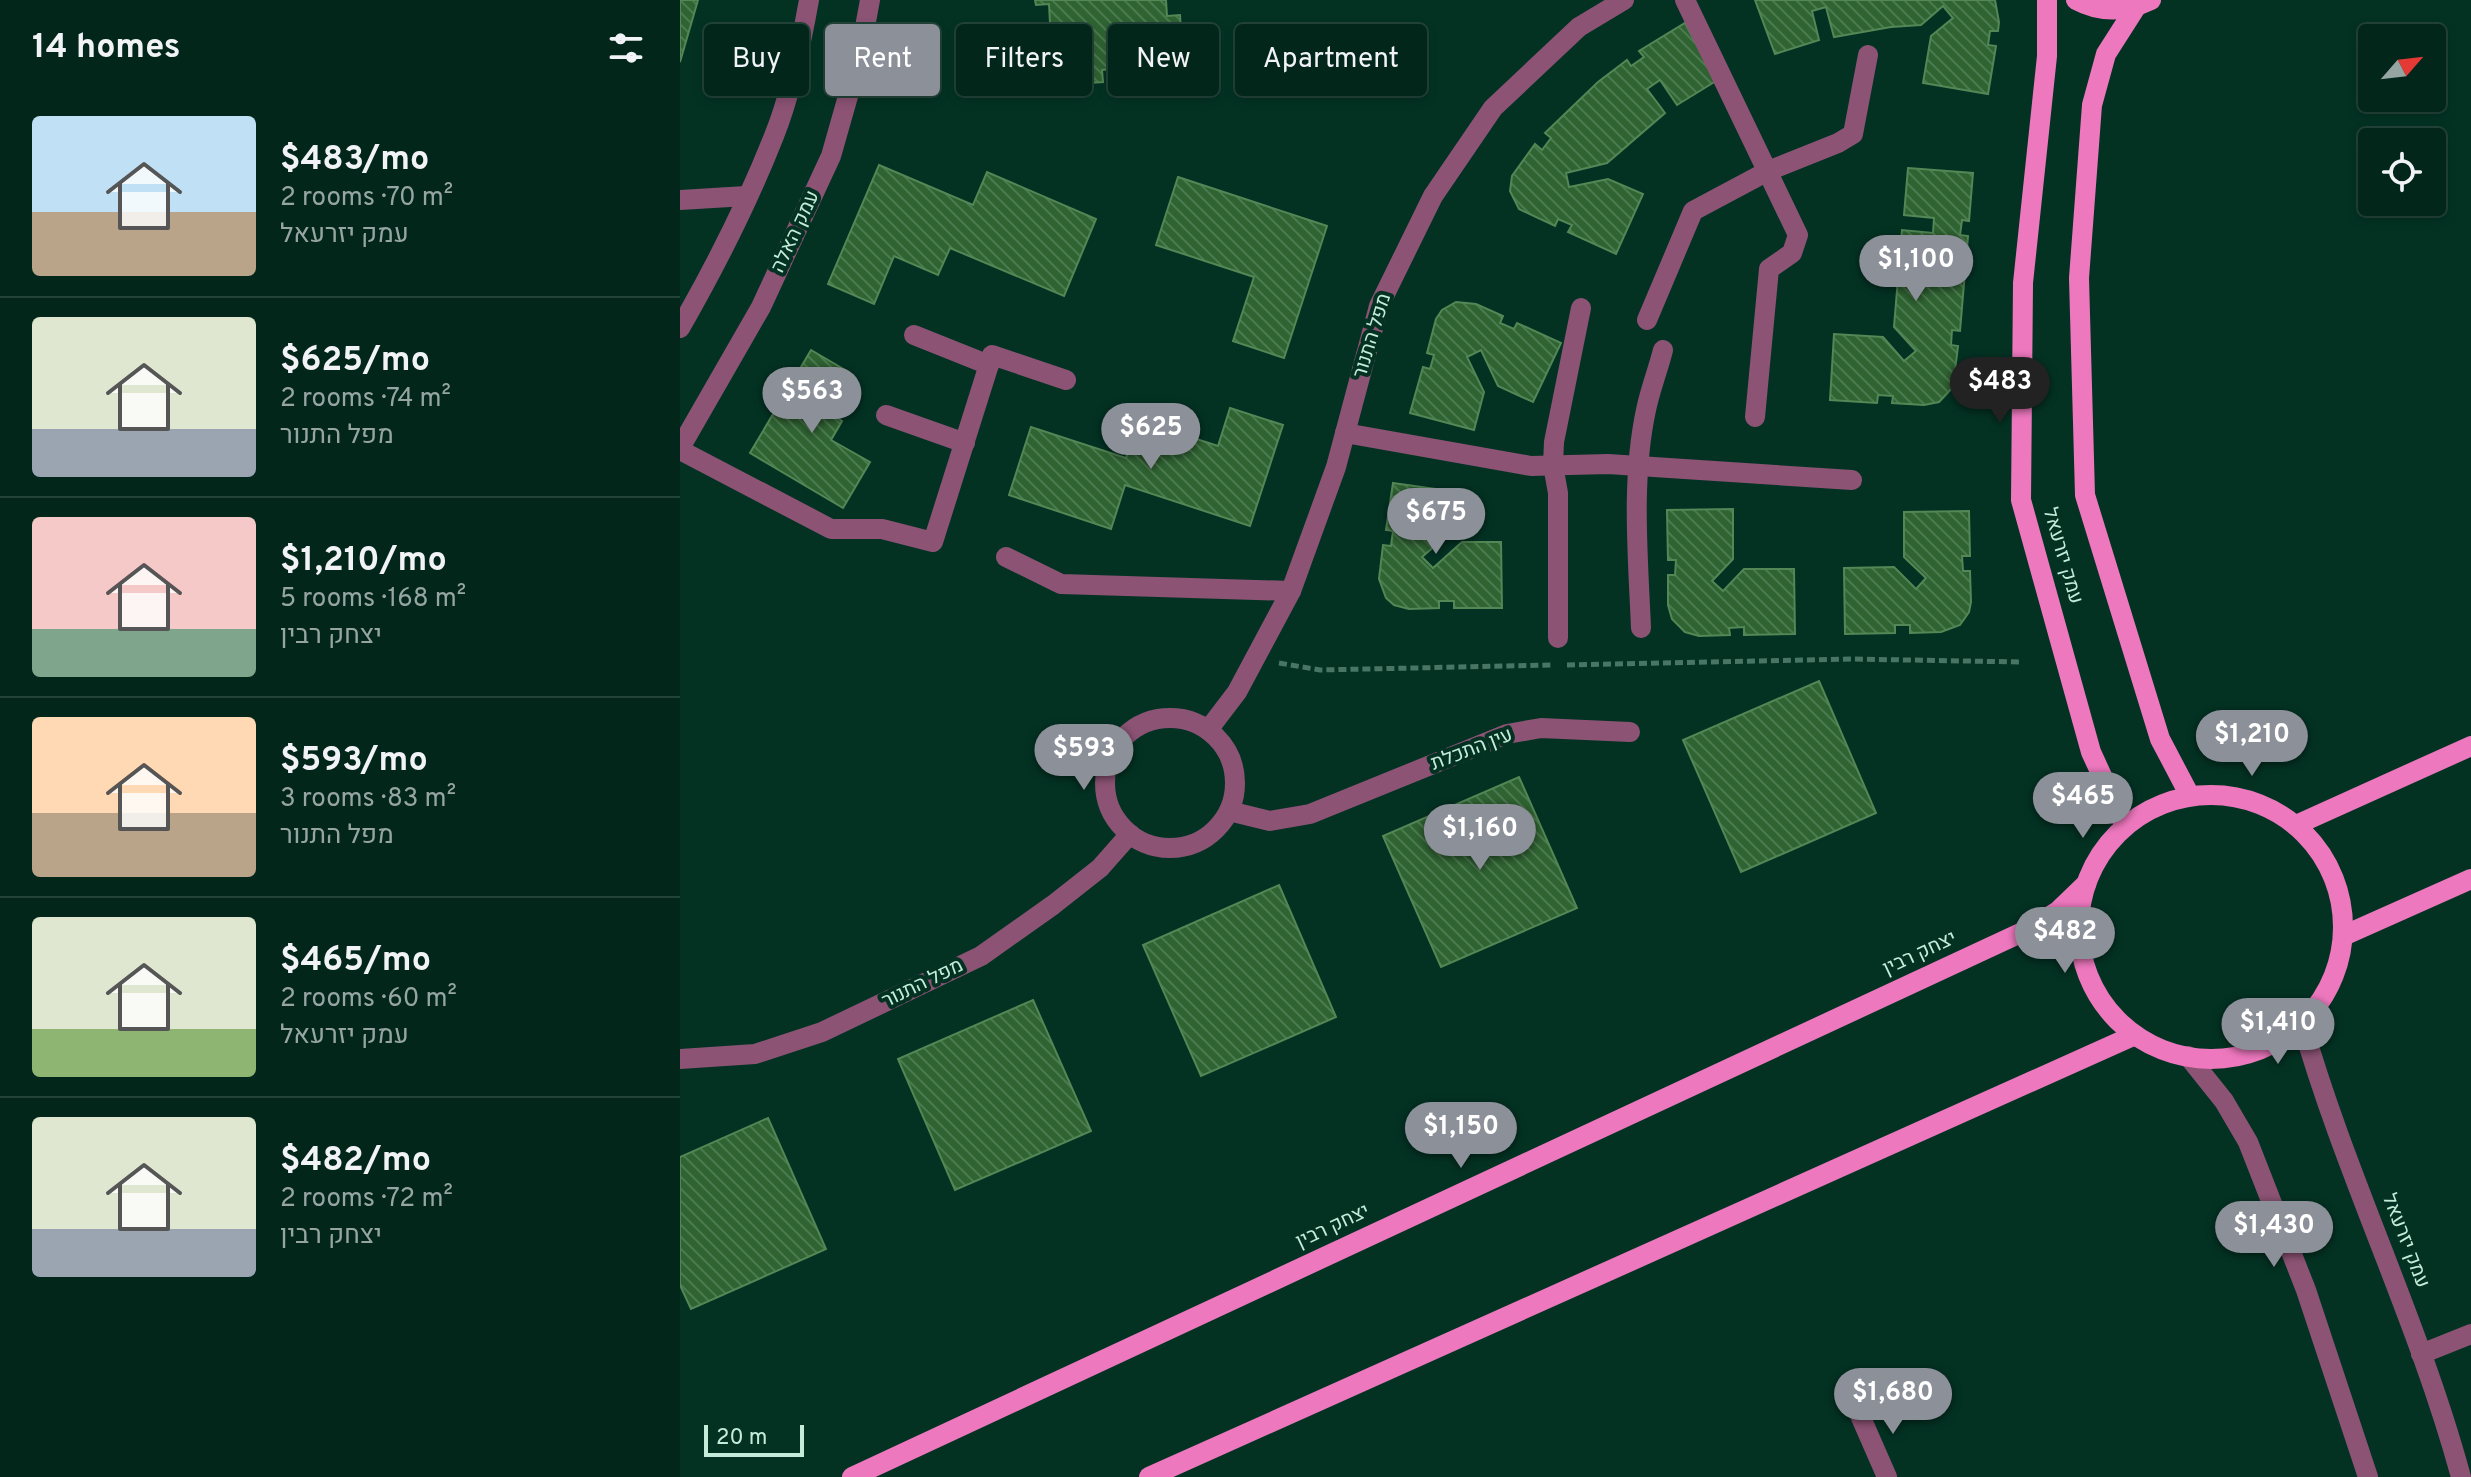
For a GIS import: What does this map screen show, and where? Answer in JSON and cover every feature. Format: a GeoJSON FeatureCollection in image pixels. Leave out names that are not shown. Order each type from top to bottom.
{"type":"FeatureCollection","features":[{"type":"Feature","properties":{"kind":"main road","name":"עמק יזרעאל"},"geometry":{"type":"LineString","coordinates":[[2047,0],[2047,56],[2023,283],[2021,500],[2091,752],[2125,826]]}},
{"type":"Feature","properties":{"kind":"main road"},"geometry":{"type":"LineString","coordinates":[[2076,0],[2110,11],[2144,4]]}},
{"type":"Feature","properties":{"kind":"main road","name":"עמק יזרעאל"},"geometry":{"type":"LineString","coordinates":[[2144,4],[2106,54],[2092,105],[2079,278],[2085,495],[2160,739],[2190,796]]}},
{"type":"Feature","properties":{"kind":"main road"},"geometry":{"type":"LineString","coordinates":[[2296,825],[2471,746]]}},
{"type":"Feature","properties":{"kind":"main road"},"geometry":{"type":"LineString","coordinates":[[2218,794],[2246,799],[2272,809],[2296,825],[2317,848],[2332,875],[2342,905],[2343,936],[2339,961],[2319,1005],[2278,1041],[2250,1054],[2220,1059],[2175,1055],[2135,1035],[2115,1018],[2099,996],[2087,972],[2080,946],[2079,919],[2086,884],[2102,853],[2125,826],[2144,812],[2190,796],[2218,794]]}},
{"type":"Feature","properties":{"kind":"main road"},"geometry":{"type":"LineString","coordinates":[[2343,936],[2471,879]]}},
{"type":"Feature","properties":{"kind":"main road","name":"יצחק רבין"},"geometry":{"type":"LineString","coordinates":[[852,1477],[2031,928],[2058,911],[2086,884]]}},
{"type":"Feature","properties":{"kind":"main road"},"geometry":{"type":"LineString","coordinates":[[1149,1477],[2135,1035]]}},
{"type":"Feature","properties":{"kind":"street"},"geometry":{"type":"LineString","coordinates":[[680,328],[707,280],[775,134],[802,40],[809,0]]}},
{"type":"Feature","properties":{"kind":"street","name":"עמק האלה"},"geometry":{"type":"LineString","coordinates":[[680,449],[761,307],[831,156],[860,54],[870,0]]}},
{"type":"Feature","properties":{"kind":"street","name":"מפל התנור"},"geometry":{"type":"LineString","coordinates":[[1208,730],[1237,692],[1291,591],[1336,467],[1379,306],[1433,196],[1493,108],[1579,27],[1624,0]]}},
{"type":"Feature","properties":{"kind":"street"},"geometry":{"type":"LineString","coordinates":[[1685,0],[1798,235],[1792,253],[1769,269],[1755,417]]}},
{"type":"Feature","properties":{"kind":"street"},"geometry":{"type":"LineString","coordinates":[[1647,320],[1693,211],[1768,171],[1853,134],[1868,55]]}},
{"type":"Feature","properties":{"kind":"street"},"geometry":{"type":"LineString","coordinates":[[680,200],[746,196]]}},
{"type":"Feature","properties":{"kind":"street"},"geometry":{"type":"LineString","coordinates":[[1558,638],[1558,493],[1553,465],[1554,442],[1581,308]]}},
{"type":"Feature","properties":{"kind":"street"},"geometry":{"type":"LineString","coordinates":[[914,335],[989,365]]}},
{"type":"Feature","properties":{"kind":"street"},"geometry":{"type":"LineString","coordinates":[[1641,628],[1637,528],[1640,466],[1646,411],[1663,350]]}},
{"type":"Feature","properties":{"kind":"street"},"geometry":{"type":"LineString","coordinates":[[680,449],[831,529],[882,529],[933,542],[992,355],[1066,380]]}},
{"type":"Feature","properties":{"kind":"street"},"geometry":{"type":"LineString","coordinates":[[886,415],[965,443]]}},
{"type":"Feature","properties":{"kind":"street"},"geometry":{"type":"LineString","coordinates":[[1345,433],[1531,466],[1640,466],[1852,480]]}},
{"type":"Feature","properties":{"kind":"street"},"geometry":{"type":"LineString","coordinates":[[1006,557],[1061,584],[1291,591]]}},
{"type":"Feature","properties":{"kind":"street"},"geometry":{"type":"LineString","coordinates":[[1171,717],[1190,721],[1208,730],[1230,758],[1235,776],[1229,811],[1218,827],[1203,839],[1185,846],[1156,846],[1130,834],[1116,819],[1108,801],[1105,781],[1109,761],[1118,744],[1133,729],[1151,720],[1171,717]]}},
{"type":"Feature","properties":{"kind":"street","name":"עין התכלת"},"geometry":{"type":"LineString","coordinates":[[1229,811],[1270,821],[1310,814],[1507,734],[1541,728],[1630,732]]}},
{"type":"Feature","properties":{"kind":"street","name":"מפל התנור"},"geometry":{"type":"LineString","coordinates":[[680,1059],[755,1054],[822,1032],[981,956],[1100,868],[1130,834]]}},
{"type":"Feature","properties":{"kind":"street","name":"עמק יזרעאל"},"geometry":{"type":"LineString","coordinates":[[2302,1023],[2319,1083],[2421,1354],[2461,1477]]}},
{"type":"Feature","properties":{"kind":"street"},"geometry":{"type":"LineString","coordinates":[[2188,1056],[2224,1101],[2248,1142],[2306,1290],[2368,1477]]}},
{"type":"Feature","properties":{"kind":"street"},"geometry":{"type":"LineString","coordinates":[[2421,1354],[2471,1334]]}},
{"type":"Feature","properties":{"kind":"street"},"geometry":{"type":"LineString","coordinates":[[1859,1413],[1887,1477]]}},
{"type":"Feature","properties":{"kind":"path"},"geometry":{"type":"LineString","coordinates":[[1255,659],[1320,670],[1851,659],[2022,662]]}},
{"type":"Feature","properties":{"kind":"building"},"geometry":{"type":"Polygon","coordinates":[[[680,0],[698,0],[680,62],[680,0]]]}},
{"type":"Feature","properties":{"kind":"building"},"geometry":{"type":"Polygon","coordinates":[[[1035,0],[1166,0],[1167,16],[1180,15],[1181,24],[1108,24],[1108,69],[1102,70],[1103,82],[1092,83],[1092,24],[1037,24],[1050,23],[1049,4],[1036,5],[1035,0]]]}},
{"type":"Feature","properties":{"kind":"building"},"geometry":{"type":"Polygon","coordinates":[[[1755,0],[1995,0],[1999,22],[1998,31],[1990,31],[1988,45],[1996,46],[1988,94],[1923,83],[1931,36],[1953,18],[1943,6],[1921,25],[1834,37],[1826,7],[1812,11],[1819,40],[1775,54],[1755,0]]]}},
{"type":"Feature","properties":{"kind":"building"},"geometry":{"type":"Polygon","coordinates":[[[1685,23],[1716,81],[1677,105],[1660,80],[1647,89],[1665,113],[1607,163],[1566,173],[1569,187],[1608,179],[1643,194],[1616,254],[1568,232],[1572,225],[1558,219],[1555,226],[1519,209],[1510,191],[1512,176],[1535,144],[1542,150],[1551,138],[1545,133],[1598,82],[1627,60],[1631,66],[1644,57],[1639,51],[1685,23]]]}},
{"type":"Feature","properties":{"kind":"building"},"geometry":{"type":"Polygon","coordinates":[[[879,165],[973,205],[987,172],[1096,219],[1064,296],[950,248],[938,275],[894,256],[874,304],[828,284],[879,165]]]}},
{"type":"Feature","properties":{"kind":"building"},"geometry":{"type":"Polygon","coordinates":[[[1908,168],[1973,173],[1969,221],[1962,220],[1960,235],[1968,236],[1960,331],[1952,330],[1951,345],[1958,346],[1953,387],[1939,402],[1924,405],[1892,403],[1893,396],[1878,395],[1877,403],[1830,400],[1834,334],[1883,337],[1904,361],[1916,351],[1894,327],[1902,230],[1933,233],[1934,218],[1904,215],[1908,168]]]}},
{"type":"Feature","properties":{"kind":"building"},"geometry":{"type":"Polygon","coordinates":[[[1178,177],[1327,226],[1284,358],[1233,341],[1254,277],[1156,245],[1178,177]]]}},
{"type":"Feature","properties":{"kind":"building"},"geometry":{"type":"Polygon","coordinates":[[[1456,302],[1476,304],[1503,316],[1500,323],[1514,329],[1517,323],[1561,343],[1533,402],[1498,386],[1481,350],[1467,357],[1484,392],[1474,430],[1410,413],[1423,367],[1430,369],[1434,355],[1427,353],[1436,319],[1442,310],[1456,302]]]}},
{"type":"Feature","properties":{"kind":"building"},"geometry":{"type":"Polygon","coordinates":[[[811,350],[847,371],[825,410],[842,421],[831,440],[870,462],[843,508],[750,453],[811,350]]]}},
{"type":"Feature","properties":{"kind":"building"},"geometry":{"type":"Polygon","coordinates":[[[1230,408],[1283,425],[1250,526],[1125,485],[1111,529],[1009,495],[1031,427],[1126,458],[1138,420],[1218,446],[1230,408]]]}},
{"type":"Feature","properties":{"kind":"building"},"geometry":{"type":"Polygon","coordinates":[[[1393,483],[1458,492],[1452,531],[1422,557],[1433,568],[1462,542],[1501,542],[1502,608],[1454,608],[1454,601],[1439,601],[1439,608],[1409,609],[1394,605],[1386,598],[1379,579],[1383,545],[1391,546],[1393,531],[1386,530],[1393,483]]]}},
{"type":"Feature","properties":{"kind":"building"},"geometry":{"type":"Polygon","coordinates":[[[1733,509],[1733,559],[1712,581],[1723,591],[1744,569],[1794,569],[1795,634],[1744,635],[1744,627],[1729,628],[1730,635],[1699,636],[1685,632],[1672,619],[1668,605],[1668,575],[1675,575],[1676,560],[1668,560],[1667,510],[1733,509]]]}},
{"type":"Feature","properties":{"kind":"building"},"geometry":{"type":"Polygon","coordinates":[[[1969,511],[1970,556],[1962,556],[1963,571],[1970,571],[1971,602],[1969,612],[1960,625],[1941,632],[1910,633],[1910,625],[1895,625],[1895,633],[1845,634],[1844,568],[1894,567],[1916,589],[1926,578],[1904,557],[1904,512],[1969,511]]]}},
{"type":"Feature","properties":{"kind":"building"},"geometry":{"type":"Polygon","coordinates":[[[1819,681],[1876,813],[1741,872],[1683,740],[1819,681]]]}},
{"type":"Feature","properties":{"kind":"building"},"geometry":{"type":"Polygon","coordinates":[[[1519,777],[1577,908],[1441,967],[1383,836],[1519,777]]]}},
{"type":"Feature","properties":{"kind":"building"},"geometry":{"type":"Polygon","coordinates":[[[1279,885],[1336,1017],[1201,1076],[1143,945],[1279,885]]]}},
{"type":"Feature","properties":{"kind":"building"},"geometry":{"type":"Polygon","coordinates":[[[1033,1000],[1091,1131],[955,1190],[898,1059],[1033,1000]]]}},
{"type":"Feature","properties":{"kind":"building"},"geometry":{"type":"Polygon","coordinates":[[[768,1118],[826,1249],[691,1309],[680,1285],[680,1157],[768,1118]]]}}]}
